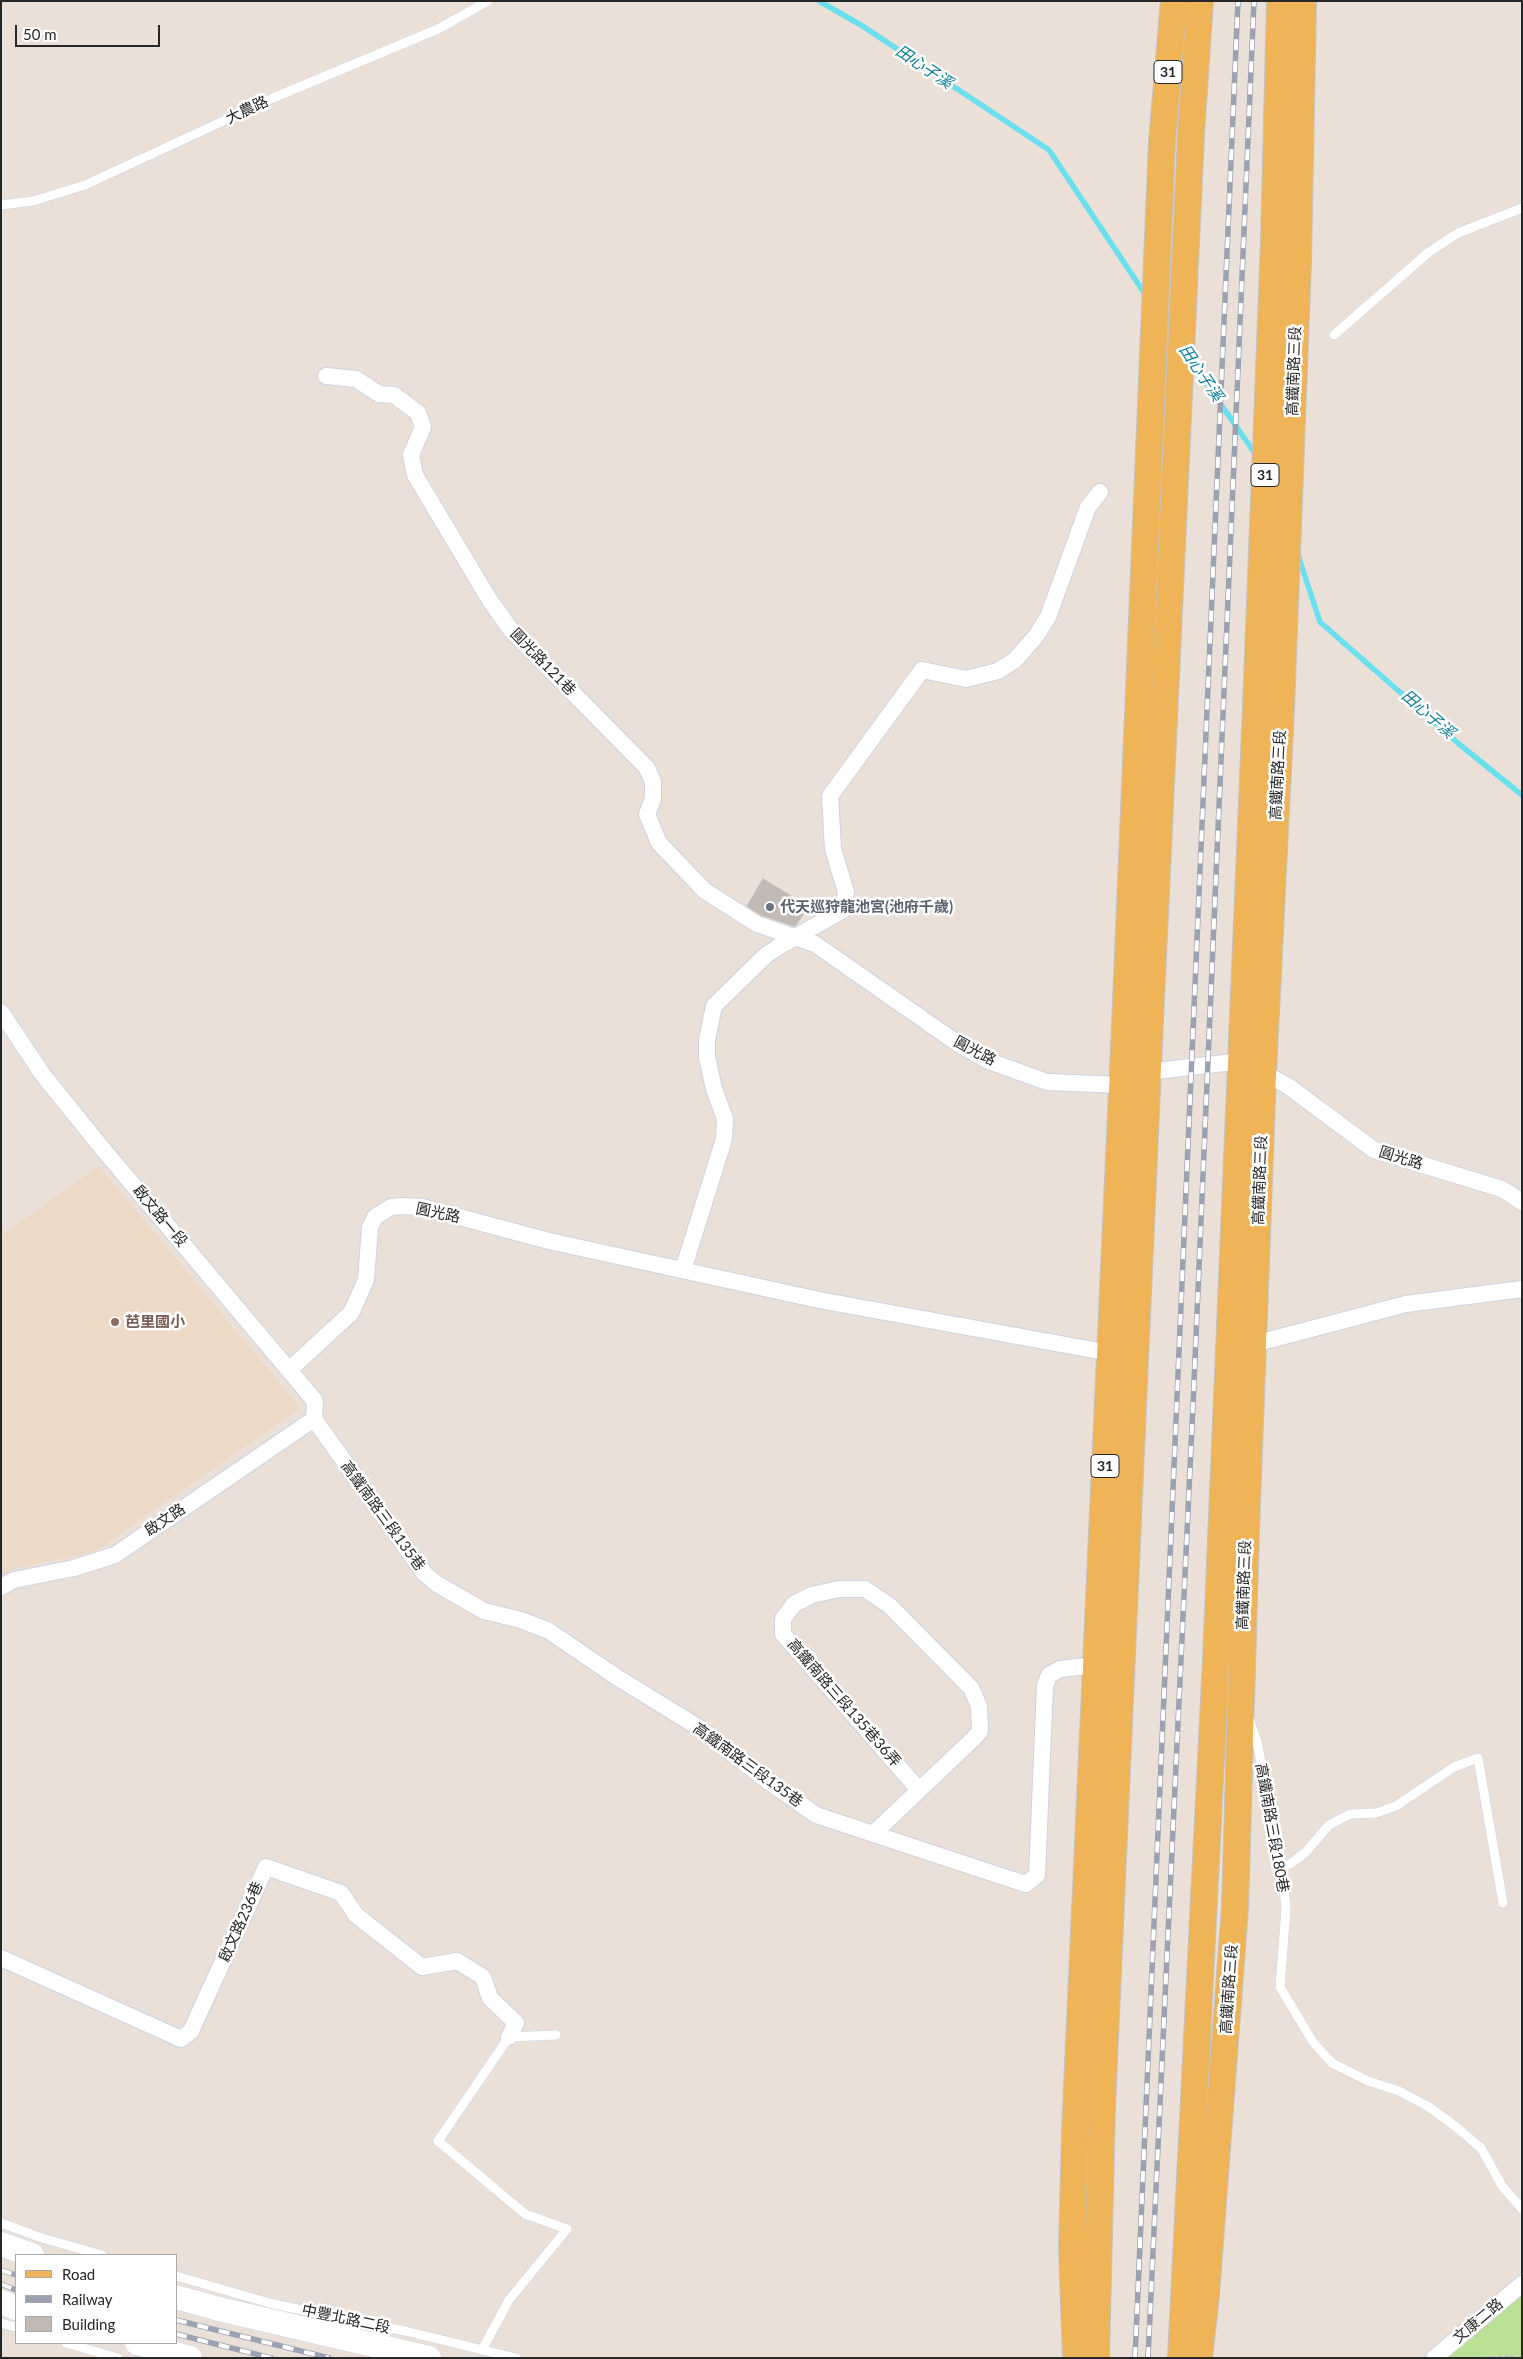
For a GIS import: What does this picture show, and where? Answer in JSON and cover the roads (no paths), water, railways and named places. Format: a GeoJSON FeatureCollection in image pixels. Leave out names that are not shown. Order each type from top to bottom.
{"type":"FeatureCollection","features":[{"type":"Feature","properties":{"kind":"main road","name":"31"},"geometry":{"type":"LineString","coordinates":[[1076,2358],[1072,2248],[1074,2132],[1145,573],[1162,142],[1174,1]]}},
{"type":"Feature","properties":{"kind":"main road","name":"31"},"geometry":{"type":"LineString","coordinates":[[1096,2358],[1102,2096],[1170,580],[1191,134],[1200,1]]}},
{"type":"Feature","properties":{"kind":"main road","name":"高鐵南路三段"},"geometry":{"type":"LineString","coordinates":[[1269,708],[1274,242],[1280,1]]}},
{"type":"Feature","properties":{"kind":"main road","name":"高鐵南路三段"},"geometry":{"type":"LineString","coordinates":[[1181,2358],[1216,1660],[1252,1067],[1269,708],[1298,262],[1302,1]]}},
{"type":"Feature","properties":{"kind":"main road"},"geometry":{"type":"LineString","coordinates":[[1274,242],[1301,67]]}},
{"type":"Feature","properties":{"kind":"main road","name":"高鐵南路三段"},"geometry":{"type":"LineString","coordinates":[[1199,2358],[1206,2295],[1235,1908],[1246,1529],[1254,1344],[1252,1067]]}},
{"type":"Feature","properties":{"kind":"main road"},"geometry":{"type":"LineString","coordinates":[[1216,1660],[1246,1529]]}},
{"type":"Feature","properties":{"kind":"main road"},"geometry":{"type":"LineString","coordinates":[[1096,1665],[1126,1565]]}},
{"type":"Feature","properties":{"kind":"main road"},"geometry":{"type":"LineString","coordinates":[[1,2244],[29,2254]]}},
{"type":"Feature","properties":{"kind":"main road","name":"中豐北路二段"},"geometry":{"type":"LineString","coordinates":[[178,2298],[428,2358]]}},
{"type":"Feature","properties":{"kind":"main road"},"geometry":{"type":"LineString","coordinates":[[1,2302],[15,2308]]}},
{"type":"Feature","properties":{"kind":"main road"},"geometry":{"type":"LineString","coordinates":[[141,2344],[190,2358]]}},
{"type":"Feature","properties":{"kind":"street","name":"圓光路121巷"},"geometry":{"type":"LineString","coordinates":[[326,376],[356,379],[379,394],[394,395],[418,413],[423,427],[411,455],[415,475],[489,599],[511,630],[647,768],[653,782],[653,799],[647,814],[659,843],[705,891],[757,924],[795,938]]}},
{"type":"Feature","properties":{"kind":"street"},"geometry":{"type":"LineString","coordinates":[[683,1270],[724,1139],[725,1119],[714,1089],[707,1057],[707,1040],[714,1006],[764,956],[778,946],[843,910],[846,892],[833,849],[830,796],[922,670],[966,680],[998,671],[1015,660],[1036,636],[1048,617],[1088,507],[1100,492]]}},
{"type":"Feature","properties":{"kind":"street","name":"圓光路"},"geometry":{"type":"LineString","coordinates":[[795,938],[815,944],[957,1043],[989,1061],[1047,1082],[1122,1085],[1148,1072],[1252,1067],[1288,1086],[1374,1150],[1502,1189],[1522,1202]]}},
{"type":"Feature","properties":{"kind":"street","name":"啟文路一段"},"geometry":{"type":"LineString","coordinates":[[1,1012],[44,1075],[102,1148],[315,1400],[314,1419]]}},
{"type":"Feature","properties":{"kind":"street","name":"圓光路"},"geometry":{"type":"LineString","coordinates":[[289,1370],[351,1313],[366,1280],[370,1228],[375,1217],[390,1207],[422,1207],[549,1241],[819,1300],[1110,1353]]}},
{"type":"Feature","properties":{"kind":"street"},"geometry":{"type":"LineString","coordinates":[[1254,1344],[1406,1304],[1522,1289]]}},
{"type":"Feature","properties":{"kind":"street","name":"高鐵南路三段135巷"},"geometry":{"type":"LineString","coordinates":[[314,1419],[424,1573],[437,1584],[484,1611],[522,1620],[549,1631],[615,1676],[701,1729],[758,1774],[816,1815],[1026,1884],[1037,1875],[1045,1686],[1049,1675],[1060,1669],[1096,1665]]}},
{"type":"Feature","properties":{"kind":"street","name":"啟文路"},"geometry":{"type":"LineString","coordinates":[[1,1587],[14,1580],[74,1568],[115,1555],[314,1419]]}},
{"type":"Feature","properties":{"kind":"street","name":"高鐵南路三段135巷36弄"},"geometry":{"type":"LineString","coordinates":[[873,1834],[919,1790],[980,1731],[980,1706],[971,1688],[890,1606],[865,1589],[839,1589],[812,1595],[794,1604],[783,1619],[783,1634],[919,1790]]}},
{"type":"Feature","properties":{"kind":"street","name":"啟文路236巷"},"geometry":{"type":"LineString","coordinates":[[1,1958],[181,2039],[191,2032],[266,1867],[341,1893],[356,1914],[422,1967],[457,1961],[483,1977],[490,1998],[516,2023],[508,2036]]}},
{"type":"Feature","properties":{"kind":"street","name":"文康二路"},"geometry":{"type":"LineString","coordinates":[[1434,2358],[1522,2284]]}},
{"type":"Feature","properties":{"kind":"lane","name":"大農路"},"geometry":{"type":"LineString","coordinates":[[1,205],[33,202],[85,185],[273,98],[438,28],[488,1]]}},
{"type":"Feature","properties":{"kind":"lane"},"geometry":{"type":"LineString","coordinates":[[1334,335],[1429,252],[1458,233],[1522,208]]}},
{"type":"Feature","properties":{"kind":"lane","name":"高鐵南路三段180巷"},"geometry":{"type":"LineString","coordinates":[[1241,1693],[1256,1742],[1282,1866],[1286,1908],[1280,1987],[1313,2042],[1332,2063],[1368,2081],[1399,2091],[1429,2107],[1455,2126],[1481,2148],[1502,2186],[1522,2209]]}},
{"type":"Feature","properties":{"kind":"lane"},"geometry":{"type":"LineString","coordinates":[[1282,1866],[1290,1864],[1305,1853],[1329,1825],[1350,1814],[1376,1813],[1396,1806],[1454,1767],[1478,1758],[1503,1903]]}},
{"type":"Feature","properties":{"kind":"lane"},"geometry":{"type":"LineString","coordinates":[[482,2350],[509,2300],[567,2229],[525,2214],[438,2141],[508,2036],[556,2035]]}},
{"type":"Feature","properties":{"kind":"lane"},"geometry":{"type":"LineString","coordinates":[[1,2223],[42,2238],[98,2254]]}},
{"type":"Feature","properties":{"kind":"lane","name":"中豐北路二段"},"geometry":{"type":"LineString","coordinates":[[178,2277],[273,2304],[405,2331],[516,2358]]}},
{"type":"Feature","properties":{"kind":"lane"},"geometry":{"type":"LineString","coordinates":[[1,2322],[15,2327]]}},
{"type":"Feature","properties":{"kind":"lane"},"geometry":{"type":"LineString","coordinates":[[69,2344],[118,2358]]}},
{"type":"Feature","properties":{"kind":"waterway","name":"田心子溪"},"geometry":{"type":"LineString","coordinates":[[819,1],[861,25],[1049,150],[1147,297]]}},
{"type":"Feature","properties":{"kind":"waterway","name":"田心子溪"},"geometry":{"type":"LineString","coordinates":[[1190,360],[1256,455]]}},
{"type":"Feature","properties":{"kind":"waterway","name":"田心子溪"},"geometry":{"type":"LineString","coordinates":[[1298,555],[1320,622],[1459,744],[1522,795]]}},
{"type":"Feature","properties":{"kind":"railway"},"geometry":{"type":"LineString","coordinates":[[1135,2358],[1238,1]]}},
{"type":"Feature","properties":{"kind":"railway"},"geometry":{"type":"LineString","coordinates":[[1148,2358],[1193,1405],[1254,1]]}},
{"type":"Feature","properties":{"kind":"railway"},"geometry":{"type":"LineString","coordinates":[[1,2270],[15,2275]]}},
{"type":"Feature","properties":{"kind":"railway"},"geometry":{"type":"LineString","coordinates":[[1,2284],[15,2290]]}},
{"type":"Feature","properties":{"kind":"railway"},"geometry":{"type":"LineString","coordinates":[[178,2320],[329,2358]]}},
{"type":"Feature","properties":{"kind":"railway"},"geometry":{"type":"LineString","coordinates":[[178,2335],[271,2358]]}},
{"type":"Feature","properties":{"kind":"place","name":"代天巡狩龍池宮(池府千歲)"},"geometry":{"type":"Point","coordinates":[770,907]}},
{"type":"Feature","properties":{"kind":"place","name":"芭里國小"},"geometry":{"type":"Point","coordinates":[115,1322]}}]}
